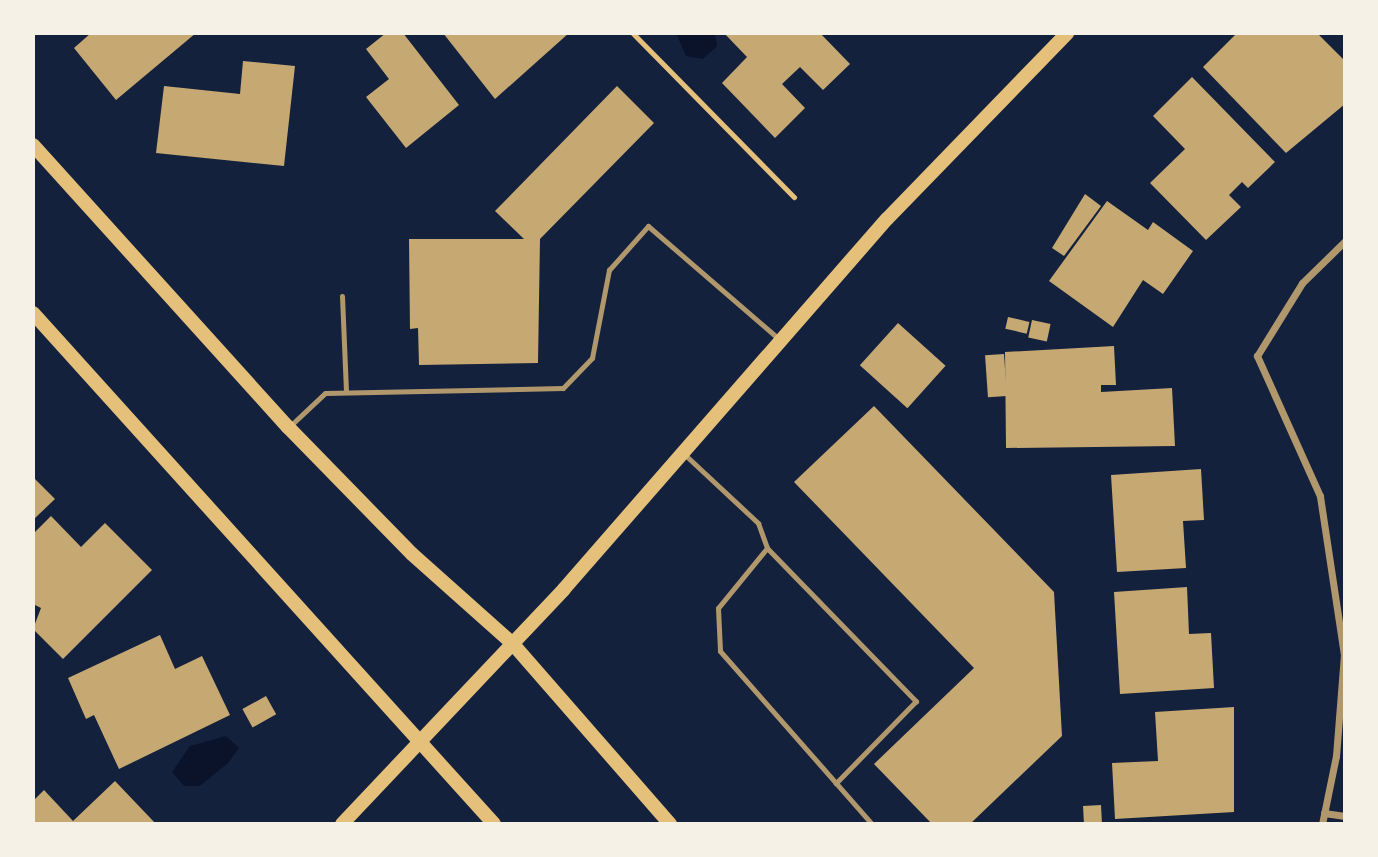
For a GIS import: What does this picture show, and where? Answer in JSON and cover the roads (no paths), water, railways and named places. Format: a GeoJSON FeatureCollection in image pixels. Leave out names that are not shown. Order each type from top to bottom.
{"type":"FeatureCollection","features":[{"type":"Feature","properties":{"kind":"main road"},"geometry":{"type":"LineString","coordinates":[[342,824],[513,643],[781,341],[1067,33]]}},
{"type":"Feature","properties":{"kind":"main road"},"geometry":{"type":"LineString","coordinates":[[33,145],[288,427],[412,554],[513,643],[670,824]]}},
{"type":"Feature","properties":{"kind":"main road"},"geometry":{"type":"LineString","coordinates":[[33,313],[305,619],[423,740],[494,824]]}},
{"type":"Feature","properties":{"kind":"street"},"geometry":{"type":"LineString","coordinates":[[1322,824],[1344,655],[1320,496],[1257,356],[1302,282],[1345,240]]}},
{"type":"Feature","properties":{"kind":"street"},"geometry":{"type":"LineString","coordinates":[[1324,813],[1345,816]]}},
{"type":"Feature","properties":{"kind":"lane"},"geometry":{"type":"LineString","coordinates":[[288,427],[325,393],[346,390],[563,388],[592,358],[609,270],[648,226],[781,341]]}},
{"type":"Feature","properties":{"kind":"lane"},"geometry":{"type":"LineString","coordinates":[[342,296],[346,390]]}},
{"type":"Feature","properties":{"kind":"lane"},"geometry":{"type":"LineString","coordinates":[[683,452],[758,523],[767,548],[916,701],[836,783]]}},
{"type":"Feature","properties":{"kind":"lane"},"geometry":{"type":"LineString","coordinates":[[767,548],[718,608],[720,651],[872,824]]}},
{"type":"Feature","properties":{"kind":"water"},"geometry":{"type":"Polygon","coordinates":[[[676,33],[715,33],[717,46],[703,59],[686,56],[676,33]]]}},
{"type":"Feature","properties":{"kind":"water"},"geometry":{"type":"Polygon","coordinates":[[[226,736],[239,748],[228,763],[200,786],[184,786],[172,772],[190,746],[226,736]]]}}]}
